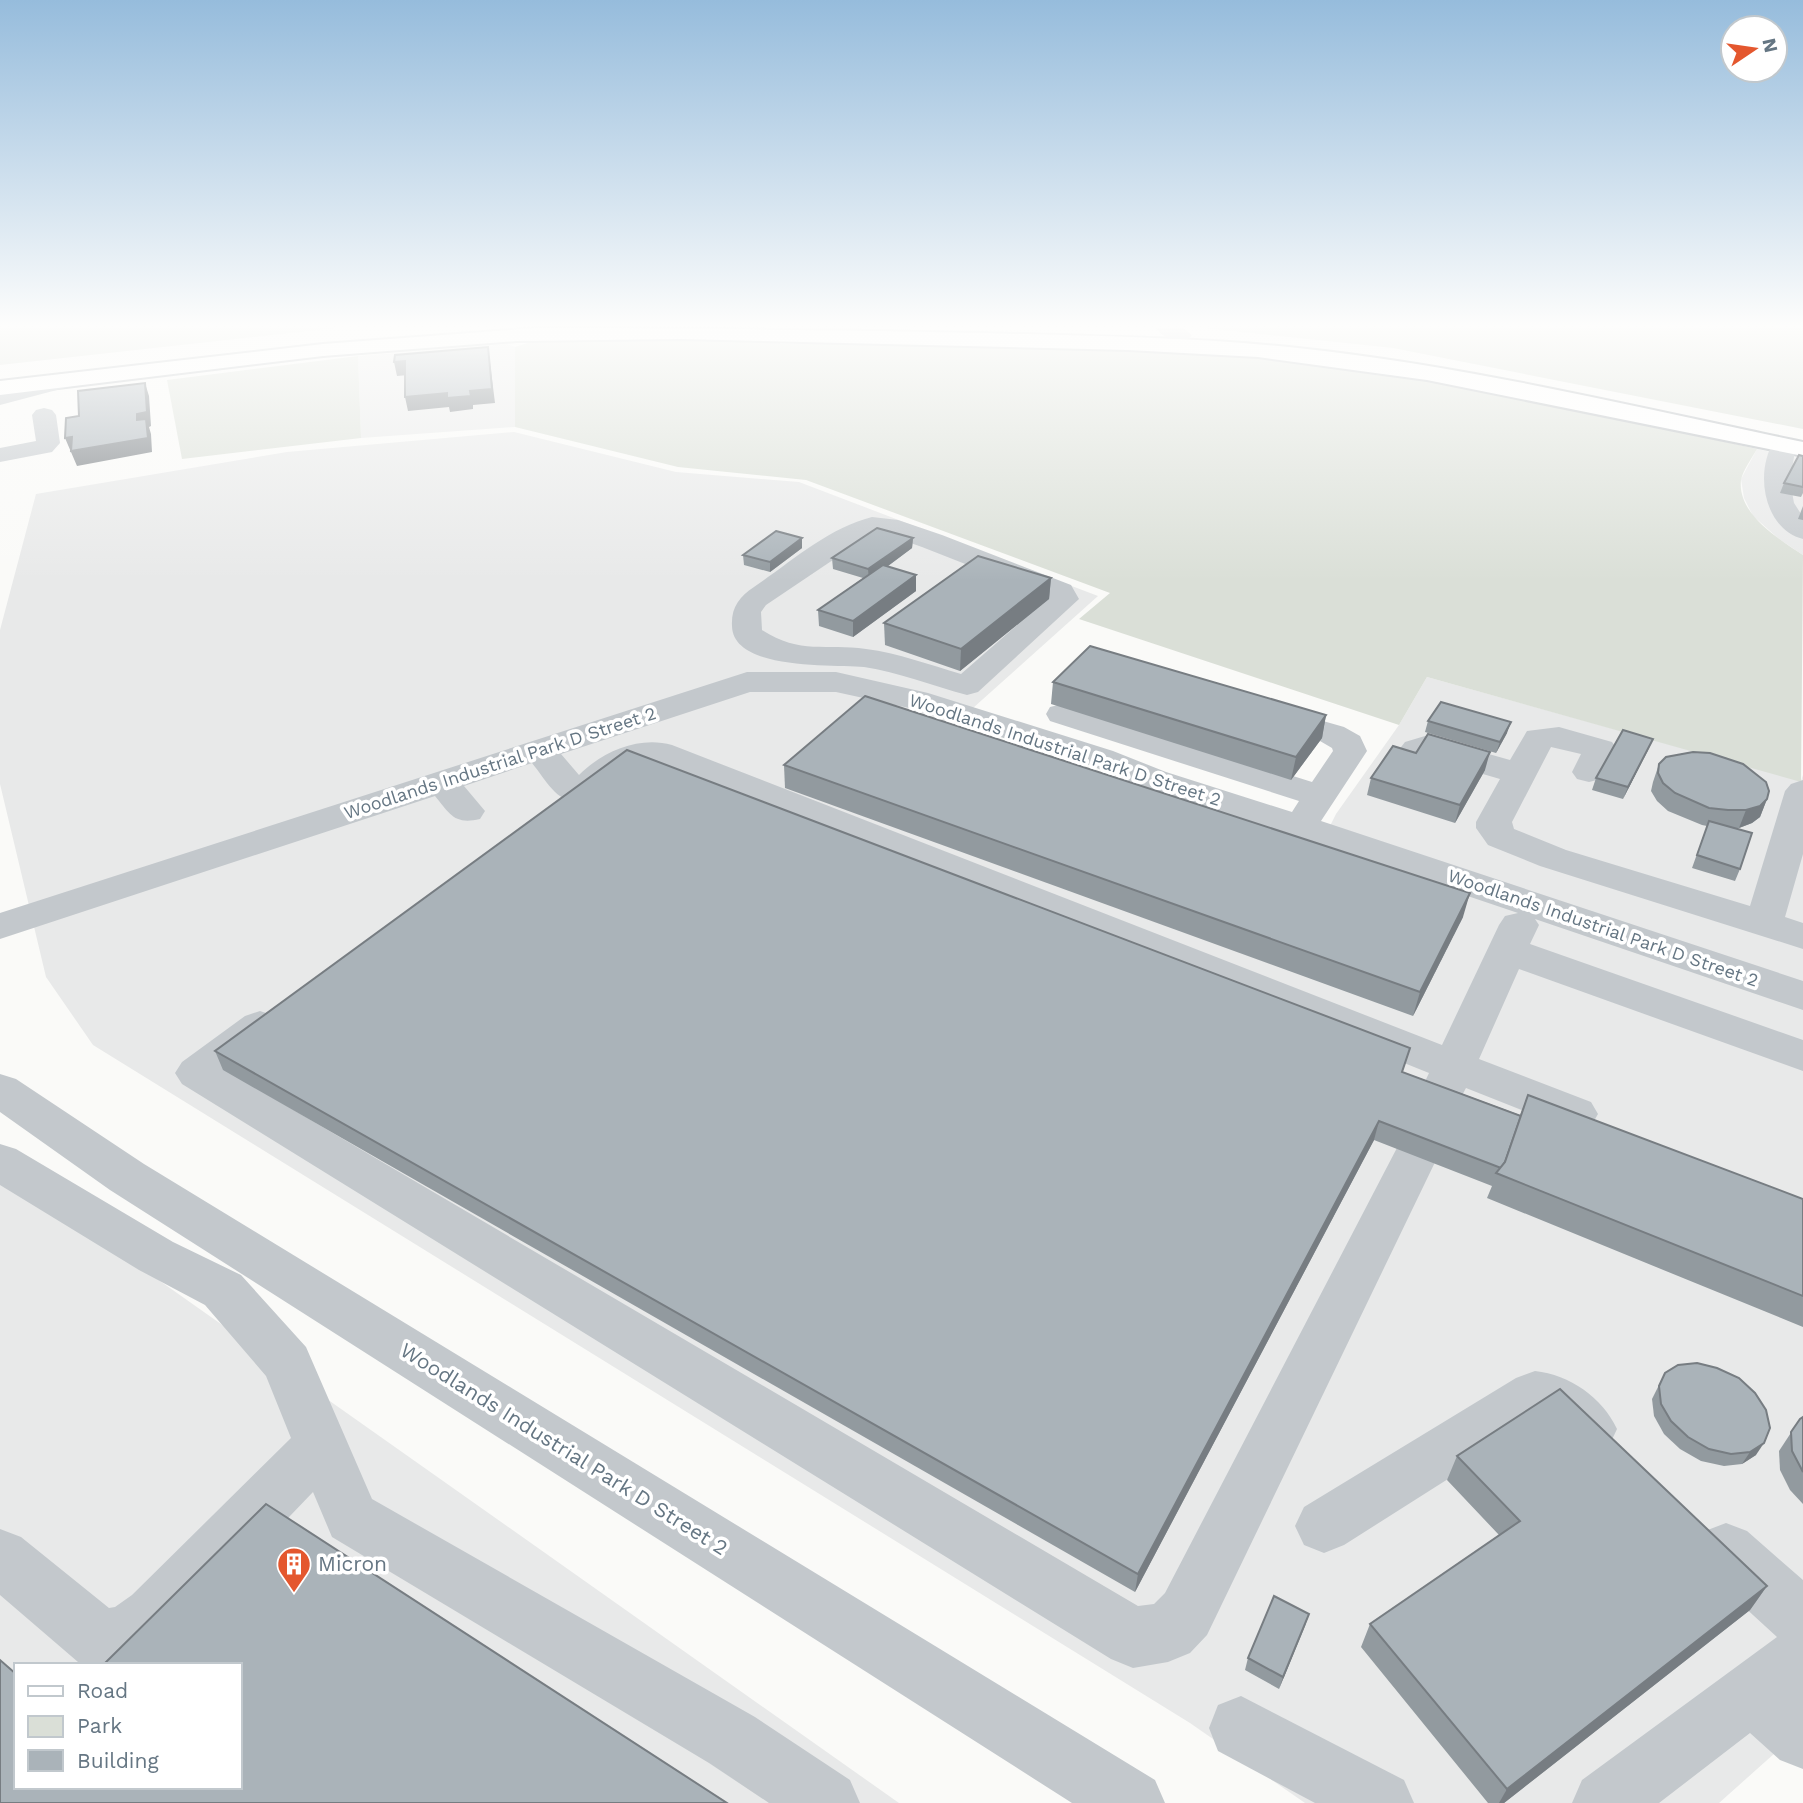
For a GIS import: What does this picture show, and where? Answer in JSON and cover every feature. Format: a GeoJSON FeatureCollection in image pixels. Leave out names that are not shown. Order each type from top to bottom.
{"type":"FeatureCollection","features":[{"type":"Feature","properties":{"kind":"main road"},"geometry":{"type":"LineString","coordinates":[[1633,412],[1797,443]]}},
{"type":"Feature","properties":{"kind":"main road"},"geometry":{"type":"LineString","coordinates":[[1652,412],[1797,443]]}},
{"type":"Feature","properties":{"kind":"street"},"geometry":{"type":"LineString","coordinates":[[0,455],[43,447],[48,443],[44,415]]}},
{"type":"Feature","properties":{"kind":"street"},"geometry":{"type":"LineString","coordinates":[[1797,443],[1777,472],[1777,498],[1784,513],[1803,531]]}},
{"type":"Feature","properties":{"kind":"street"},"geometry":{"type":"LineString","coordinates":[[888,526],[965,566],[1061,591],[1064,599],[967,685],[866,657],[845,670],[772,650],[747,634],[746,612],[756,599],[857,529],[888,526]]}},
{"type":"Feature","properties":{"kind":"street"},"geometry":{"type":"LineString","coordinates":[[845,670],[881,632]]}},
{"type":"Feature","properties":{"kind":"street","name":"Woodlands Industrial Park D Street 2"},"geometry":{"type":"LineString","coordinates":[[0,926],[747,682],[845,670],[917,700],[971,719],[1081,751],[1154,779],[1310,811],[1529,904],[1803,996]]}},
{"type":"Feature","properties":{"kind":"street"},"geometry":{"type":"LineString","coordinates":[[1062,713],[1310,811],[1350,751],[1348,743],[1332,734],[1243,707]]}},
{"type":"Feature","properties":{"kind":"street"},"geometry":{"type":"LineString","coordinates":[[1589,772],[1600,749],[1559,737],[1539,738],[1494,822],[1494,828],[1501,837],[1512,843],[1553,858],[1803,936]]}},
{"type":"Feature","properties":{"kind":"street"},"geometry":{"type":"LineString","coordinates":[[1405,764],[1417,749],[1426,746],[1519,774]]}},
{"type":"Feature","properties":{"kind":"street"},"geometry":{"type":"LineString","coordinates":[[539,750],[559,805],[623,758],[642,751],[660,752],[1445,1086],[1608,1127]]}},
{"type":"Feature","properties":{"kind":"street"},"geometry":{"type":"LineString","coordinates":[[442,782],[467,811]]}},
{"type":"Feature","properties":{"kind":"street"},"geometry":{"type":"LineString","coordinates":[[1764,924],[1803,791]]}},
{"type":"Feature","properties":{"kind":"street"},"geometry":{"type":"LineString","coordinates":[[1445,1086],[1553,858]]}},
{"type":"Feature","properties":{"kind":"street"},"geometry":{"type":"LineString","coordinates":[[1508,950],[1803,1056]]}},
{"type":"Feature","properties":{"kind":"street"},"geometry":{"type":"LineString","coordinates":[[297,999],[197,1073],[1133,1637],[1168,1632],[1186,1614],[1415,1156]]}},
{"type":"Feature","properties":{"kind":"street","name":"Woodlands Industrial Park D Street 2"},"geometry":{"type":"LineString","coordinates":[[0,1090],[37,1118],[127,1177],[1132,1803]]}},
{"type":"Feature","properties":{"kind":"street"},"geometry":{"type":"LineString","coordinates":[[0,1144],[37,1118]]}},
{"type":"Feature","properties":{"kind":"street"},"geometry":{"type":"LineString","coordinates":[[0,1162],[156,1256],[223,1290],[287,1363],[352,1518],[732,1740],[827,1803]]}},
{"type":"Feature","properties":{"kind":"street"},"geometry":{"type":"LineString","coordinates":[[1325,1526],[1535,1395],[1552,1396],[1622,1457]]}},
{"type":"Feature","properties":{"kind":"street"},"geometry":{"type":"LineString","coordinates":[[0,1558],[100,1640],[127,1635],[153,1615],[321,1445]]}},
{"type":"Feature","properties":{"kind":"street"},"geometry":{"type":"LineString","coordinates":[[1692,1520],[1803,1620]]}},
{"type":"Feature","properties":{"kind":"street"},"geometry":{"type":"LineString","coordinates":[[1605,1803],[1754,1695],[1803,1655]]}},
{"type":"Feature","properties":{"kind":"street"},"geometry":{"type":"LineString","coordinates":[[1754,1695],[1803,1737]]}},
{"type":"Feature","properties":{"kind":"street"},"geometry":{"type":"LineString","coordinates":[[1241,1727],[1381,1803]]}},
{"type":"Feature","properties":{"kind":"shaded area"},"geometry":{"type":"Polygon","coordinates":[[[360,412],[515,412],[515,427],[361,438],[360,412]]]}},
{"type":"Feature","properties":{"kind":"shaded area"},"geometry":{"type":"Polygon","coordinates":[[[514,432],[676,472],[799,482],[1098,596],[954,725],[1311,864],[1336,814],[1399,725],[1427,677],[1801,781],[1803,775],[1803,1728],[1719,1803],[1305,1803],[1190,1723],[93,1045],[46,977],[0,784],[0,630],[36,494],[287,452],[514,432]]]}},
{"type":"Feature","properties":{"kind":"shaded area"},"geometry":{"type":"Polygon","coordinates":[[[1757,449],[1803,459],[1803,555],[1779,539],[1753,516],[1744,498],[1741,479],[1757,449]]]}},
{"type":"Feature","properties":{"kind":"shaded area"},"geometry":{"type":"Polygon","coordinates":[[[0,1168],[899,1803],[0,1803],[0,1168]]]}},
{"type":"Feature","properties":{"kind":"green space"},"geometry":{"type":"Polygon","coordinates":[[[173,412],[360,412],[361,438],[182,459],[173,412]]]}},
{"type":"Feature","properties":{"kind":"green space"},"geometry":{"type":"Polygon","coordinates":[[[515,412],[1593,412],[1757,449],[1741,480],[1746,504],[1761,524],[1803,555],[1801,782],[1427,677],[1399,725],[1079,619],[1110,593],[806,480],[678,467],[515,427],[515,412]]]}},
{"type":"Feature","properties":{"kind":"green space"},"geometry":{"type":"Polygon","coordinates":[[[1718,412],[1803,412],[1803,429],[1718,412]]]}},
{"type":"Feature","properties":{"kind":"building"},"geometry":{"type":"Polygon","coordinates":[[[79,412],[146,412],[137,414],[137,420],[146,419],[148,438],[71,451],[72,437],[65,438],[66,418],[79,416],[79,412]]]}},
{"type":"Feature","properties":{"kind":"building"},"geometry":{"type":"Polygon","coordinates":[[[1799,455],[1803,456],[1803,487],[1784,483],[1799,455]]]}},
{"type":"Feature","properties":{"kind":"building"},"geometry":{"type":"Polygon","coordinates":[[[877,528],[913,538],[868,569],[832,558],[877,528]]]}},
{"type":"Feature","properties":{"kind":"building"},"geometry":{"type":"Polygon","coordinates":[[[776,531],[802,538],[770,562],[743,555],[776,531]]]}},
{"type":"Feature","properties":{"kind":"building"},"geometry":{"type":"Polygon","coordinates":[[[978,556],[1051,578],[961,649],[884,623],[978,556]]]}},
{"type":"Feature","properties":{"kind":"building"},"geometry":{"type":"Polygon","coordinates":[[[883,565],[916,575],[853,621],[818,610],[883,565]]]}},
{"type":"Feature","properties":{"kind":"building"},"geometry":{"type":"Polygon","coordinates":[[[1090,646],[1326,715],[1296,757],[1053,682],[1090,646]]]}},
{"type":"Feature","properties":{"kind":"building"},"geometry":{"type":"Polygon","coordinates":[[[865,696],[1470,893],[1420,992],[784,765],[865,696]]]}},
{"type":"Feature","properties":{"kind":"building"},"geometry":{"type":"Polygon","coordinates":[[[1441,702],[1511,722],[1500,742],[1428,721],[1441,702]]]}},
{"type":"Feature","properties":{"kind":"building"},"geometry":{"type":"Polygon","coordinates":[[[1623,730],[1653,739],[1628,787],[1596,778],[1623,730]]]}},
{"type":"Feature","properties":{"kind":"building"},"geometry":{"type":"Polygon","coordinates":[[[1428,734],[1490,752],[1460,805],[1371,778],[1393,746],[1416,753],[1428,734]]]}},
{"type":"Feature","properties":{"kind":"building"},"geometry":{"type":"Polygon","coordinates":[[[627,750],[1410,1048],[1402,1072],[1521,1116],[1505,1162],[1501,1168],[1379,1121],[1138,1574],[215,1051],[627,750]]]}},
{"type":"Feature","properties":{"kind":"building"},"geometry":{"type":"Polygon","coordinates":[[[1693,752],[1710,753],[1743,764],[1766,782],[1769,791],[1767,799],[1760,806],[1746,810],[1728,810],[1709,808],[1675,793],[1663,783],[1658,773],[1659,764],[1666,757],[1693,752]]]}},
{"type":"Feature","properties":{"kind":"building"},"geometry":{"type":"Polygon","coordinates":[[[1709,821],[1752,833],[1740,869],[1697,855],[1709,821]]]}},
{"type":"Feature","properties":{"kind":"building"},"geometry":{"type":"Polygon","coordinates":[[[1528,1095],[1803,1199],[1803,1296],[1496,1173],[1505,1162],[1528,1095]]]}},
{"type":"Feature","properties":{"kind":"building"},"geometry":{"type":"Polygon","coordinates":[[[1697,1363],[1739,1378],[1755,1393],[1766,1410],[1770,1428],[1764,1443],[1750,1452],[1731,1454],[1709,1449],[1688,1437],[1671,1421],[1661,1404],[1659,1386],[1665,1373],[1678,1365],[1697,1363]]]}},
{"type":"Feature","properties":{"kind":"building"},"geometry":{"type":"Polygon","coordinates":[[[1560,1389],[1767,1586],[1507,1789],[1370,1624],[1520,1521],[1457,1456],[1560,1389]]]}},
{"type":"Feature","properties":{"kind":"building"},"geometry":{"type":"Polygon","coordinates":[[[1803,1417],[1803,1472],[1792,1451],[1791,1432],[1803,1417]]]}},
{"type":"Feature","properties":{"kind":"building","name":"Micron"},"geometry":{"type":"Polygon","coordinates":[[[266,1504],[727,1803],[0,1803],[0,1660],[14,1672],[14,1789],[242,1789],[242,1663],[105,1663],[266,1504]]]}},
{"type":"Feature","properties":{"kind":"building"},"geometry":{"type":"Polygon","coordinates":[[[1274,1596],[1309,1614],[1283,1677],[1248,1658],[1274,1596]]]}},
{"type":"Feature","properties":{"kind":"place","name":"Micron"},"geometry":{"type":"Point","coordinates":[294,1594]}}]}
